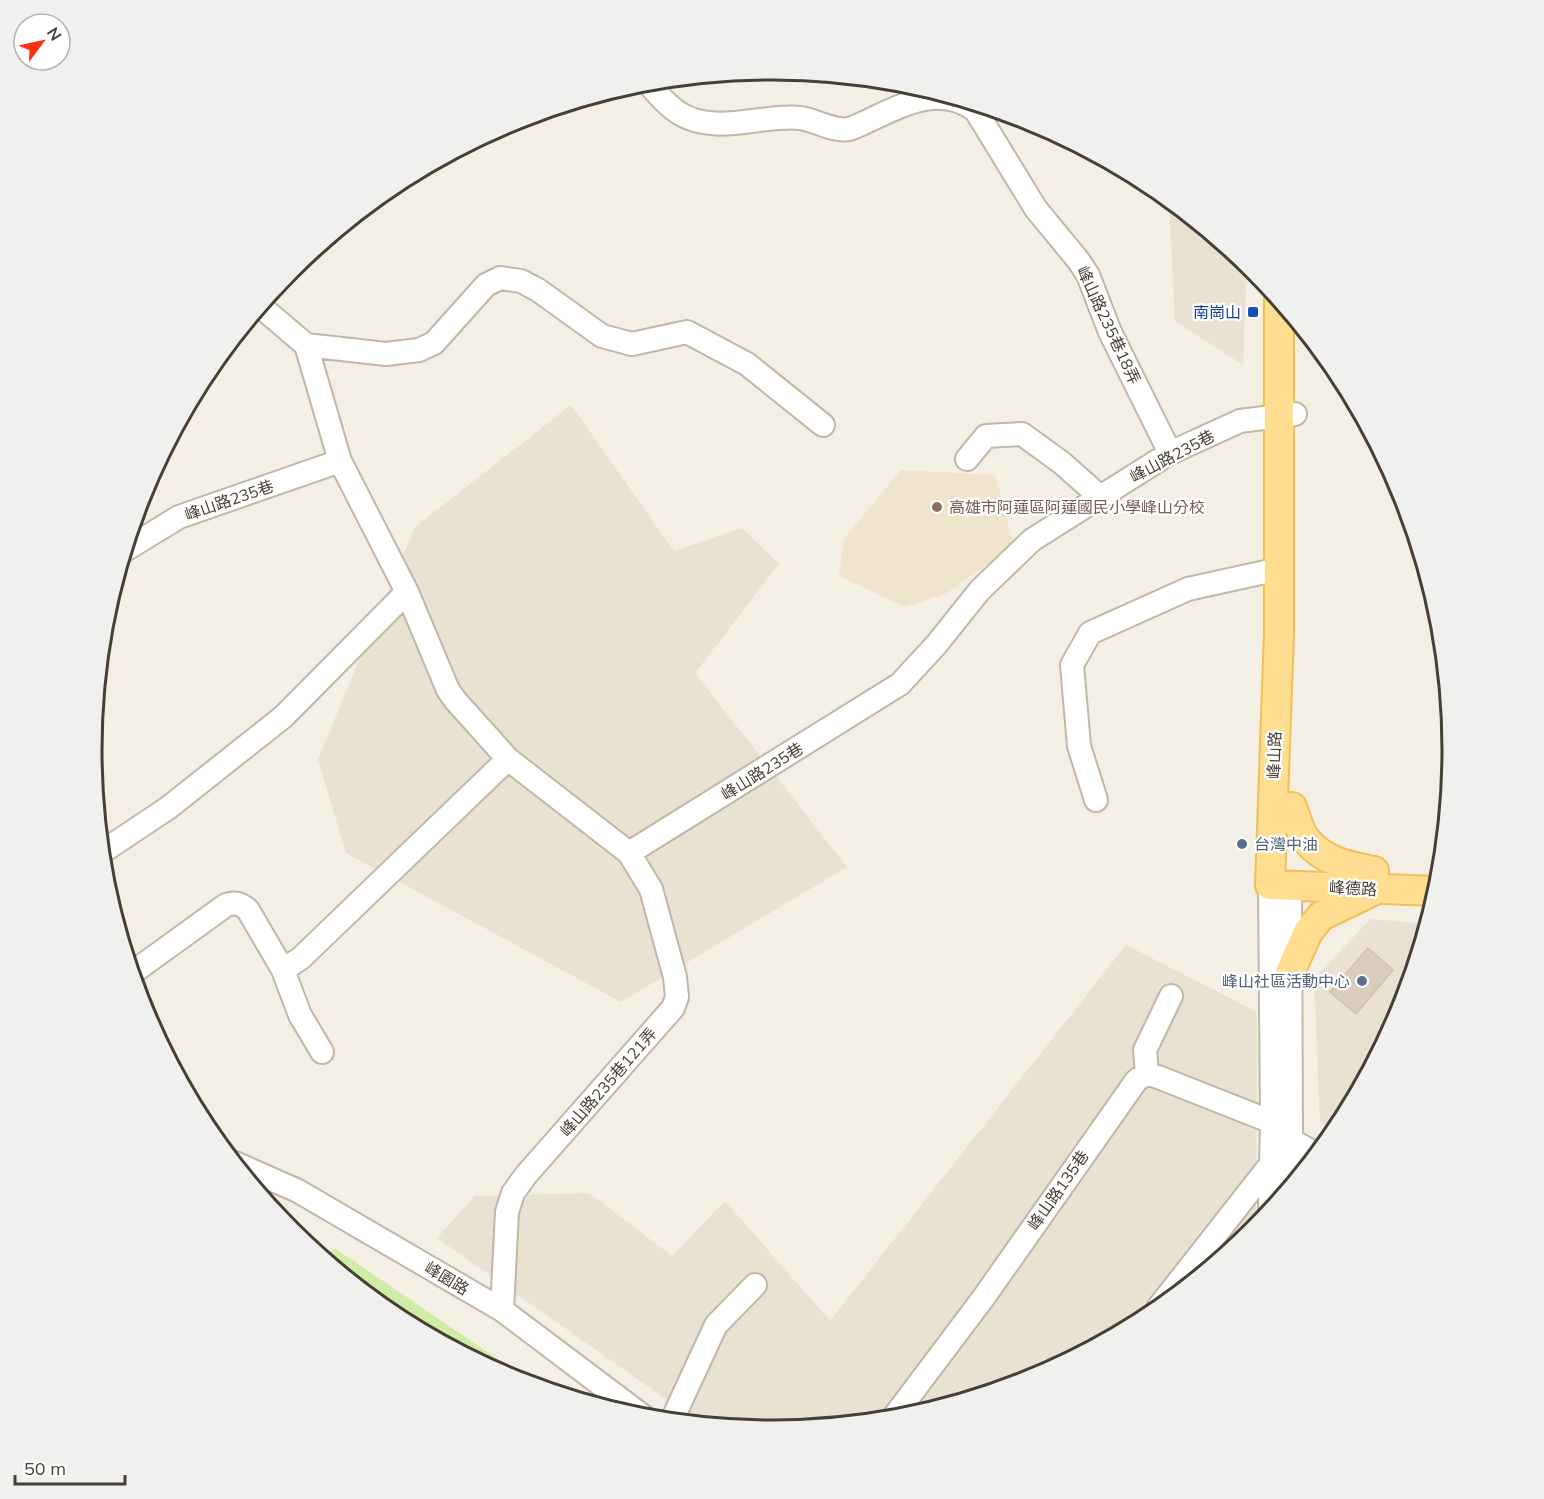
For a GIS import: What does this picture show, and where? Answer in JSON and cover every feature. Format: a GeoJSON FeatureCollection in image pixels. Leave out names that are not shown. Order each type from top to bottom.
{"type":"FeatureCollection","features":[{"type":"Feature","properties":{"kind":"main road","name":"峰山路"},"geometry":{"type":"LineString","coordinates":[[1280,313],[1287,415],[1292,807],[1280,875]]}},
{"type":"Feature","properties":{"kind":"main road","name":"峰山路"},"geometry":{"type":"LineString","coordinates":[[1280,875],[1279,569],[1287,415],[1295,331]]}},
{"type":"Feature","properties":{"kind":"main road"},"geometry":{"type":"LineString","coordinates":[[1292,807],[1306,840],[1320,853],[1375,881]]}},
{"type":"Feature","properties":{"kind":"main road","name":"峰德路"},"geometry":{"type":"LineString","coordinates":[[1280,875],[1427,887]]}},
{"type":"Feature","properties":{"kind":"main road"},"geometry":{"type":"LineString","coordinates":[[1291,970],[1308,932],[1321,916],[1375,881]]}},
{"type":"Feature","properties":{"kind":"street","name":"峰山路235巷18弄"},"geometry":{"type":"LineString","coordinates":[[655,90],[678,112],[695,121],[718,123],[801,118],[837,129],[848,129],[907,102],[927,98]]}},
{"type":"Feature","properties":{"kind":"street","name":"峰山路235巷18弄"},"geometry":{"type":"LineString","coordinates":[[976,112],[1036,209],[1088,274],[1110,332],[1170,453]]}},
{"type":"Feature","properties":{"kind":"street"},"geometry":{"type":"LineString","coordinates":[[306,345],[386,354],[419,350],[434,343],[486,285],[500,278],[521,281],[538,290],[602,336],[632,344],[687,332],[747,364],[823,425]]}},
{"type":"Feature","properties":{"kind":"street"},"geometry":{"type":"LineString","coordinates":[[266,311],[306,345],[340,461],[407,592],[448,690],[508,759],[629,853]]}},
{"type":"Feature","properties":{"kind":"street","name":"峰山路235巷"},"geometry":{"type":"LineString","coordinates":[[629,853],[900,684],[936,645],[980,590],[1032,540],[1170,453],[1240,421],[1287,415]]}},
{"type":"Feature","properties":{"kind":"street"},"geometry":{"type":"LineString","coordinates":[[967,459],[986,436],[1022,434],[1062,463],[1099,496]]}},
{"type":"Feature","properties":{"kind":"street","name":"峰山路235巷"},"geometry":{"type":"LineString","coordinates":[[135,544],[179,517],[340,461]]}},
{"type":"Feature","properties":{"kind":"street"},"geometry":{"type":"LineString","coordinates":[[1096,800],[1079,746],[1072,665],[1090,633],[1188,588],[1279,569]]}},
{"type":"Feature","properties":{"kind":"street"},"geometry":{"type":"LineString","coordinates":[[110,847],[168,808],[283,717],[407,592]]}},
{"type":"Feature","properties":{"kind":"street"},"geometry":{"type":"LineString","coordinates":[[283,970],[301,958],[508,759]]}},
{"type":"Feature","properties":{"kind":"street","name":"峰山路235巷121弄"},"geometry":{"type":"LineString","coordinates":[[502,1310],[507,1212],[513,1193],[526,1175],[673,1008],[677,997],[675,977],[651,889],[629,853]]}},
{"type":"Feature","properties":{"kind":"street","name":"峰山路"},"geometry":{"type":"LineString","coordinates":[[1280,875],[1291,970],[1284,1155],[1287,1177]]}},
{"type":"Feature","properties":{"kind":"street","name":"峰山路"},"geometry":{"type":"LineString","coordinates":[[1274,1193],[1284,1155],[1272,1122],[1280,875]]}},
{"type":"Feature","properties":{"kind":"street"},"geometry":{"type":"LineString","coordinates":[[138,964],[226,905],[233,903],[242,905],[248,910],[283,970],[300,1015],[322,1052]]}},
{"type":"Feature","properties":{"kind":"street"},"geometry":{"type":"LineString","coordinates":[[1171,996],[1145,1050],[1147,1074],[1272,1122]]}},
{"type":"Feature","properties":{"kind":"street","name":"峰山路135巷"},"geometry":{"type":"LineString","coordinates":[[901,1407],[984,1297],[1136,1081],[1147,1074]]}},
{"type":"Feature","properties":{"kind":"street"},"geometry":{"type":"LineString","coordinates":[[1181,1280],[1284,1155],[1306,1154]]}},
{"type":"Feature","properties":{"kind":"street","name":"峰園路"},"geometry":{"type":"LineString","coordinates":[[255,1175],[298,1191],[502,1310],[626,1403]]}},
{"type":"Feature","properties":{"kind":"street"},"geometry":{"type":"LineString","coordinates":[[675,1412],[716,1325],[755,1285]]}},
{"type":"Feature","properties":{"kind":"shaded area"},"geometry":{"type":"Polygon","coordinates":[[[1170,210],[1214,246],[1247,277],[1243,365],[1175,321],[1170,210]]]}},
{"type":"Feature","properties":{"kind":"shaded area"},"geometry":{"type":"Polygon","coordinates":[[[571,405],[674,551],[742,528],[779,564],[695,673],[847,867],[621,1002],[346,853],[318,759],[415,527],[571,405]]]}},
{"type":"Feature","properties":{"kind":"shaded area","name":"高雄市阿蓮區阿蓮國民小學峰山分校"},"geometry":{"type":"Polygon","coordinates":[[[901,470],[995,475],[1014,545],[947,593],[905,607],[839,576],[844,539],[901,470]]]}},
{"type":"Feature","properties":{"kind":"shaded area"},"geometry":{"type":"Polygon","coordinates":[[[1371,919],[1419,923],[1391,1006],[1373,1046],[1326,1126],[1320,1123],[1314,978],[1371,919]]]}},
{"type":"Feature","properties":{"kind":"shaded area"},"geometry":{"type":"Polygon","coordinates":[[[1126,945],[1257,1012],[1256,1212],[1214,1253],[1180,1281],[1107,1330],[1028,1368],[945,1397],[903,1407],[816,1418],[772,1420],[688,1414],[437,1238],[475,1196],[589,1193],[672,1256],[725,1201],[830,1321],[1126,945]]]}},
{"type":"Feature","properties":{"kind":"green space"},"geometry":{"type":"Polygon","coordinates":[[[336,1249],[499,1360],[437,1330],[400,1307],[329,1252],[336,1249]]]}},
{"type":"Feature","properties":{"kind":"building","name":"峰山社區活動中心"},"geometry":{"type":"Polygon","coordinates":[[[1368,948],[1393,970],[1356,1014],[1330,992],[1368,948]]]}},
{"type":"Feature","properties":{"kind":"place","name":"南崗山"},"geometry":{"type":"Point","coordinates":[1253,312]}},
{"type":"Feature","properties":{"kind":"place","name":"高雄市阿蓮區阿蓮國民小學峰山分校"},"geometry":{"type":"Point","coordinates":[937,507]}},
{"type":"Feature","properties":{"kind":"place","name":"台灣中油"},"geometry":{"type":"Point","coordinates":[1242,844]}},
{"type":"Feature","properties":{"kind":"place","name":"峰山社區活動中心"},"geometry":{"type":"Point","coordinates":[1362,981]}}]}
